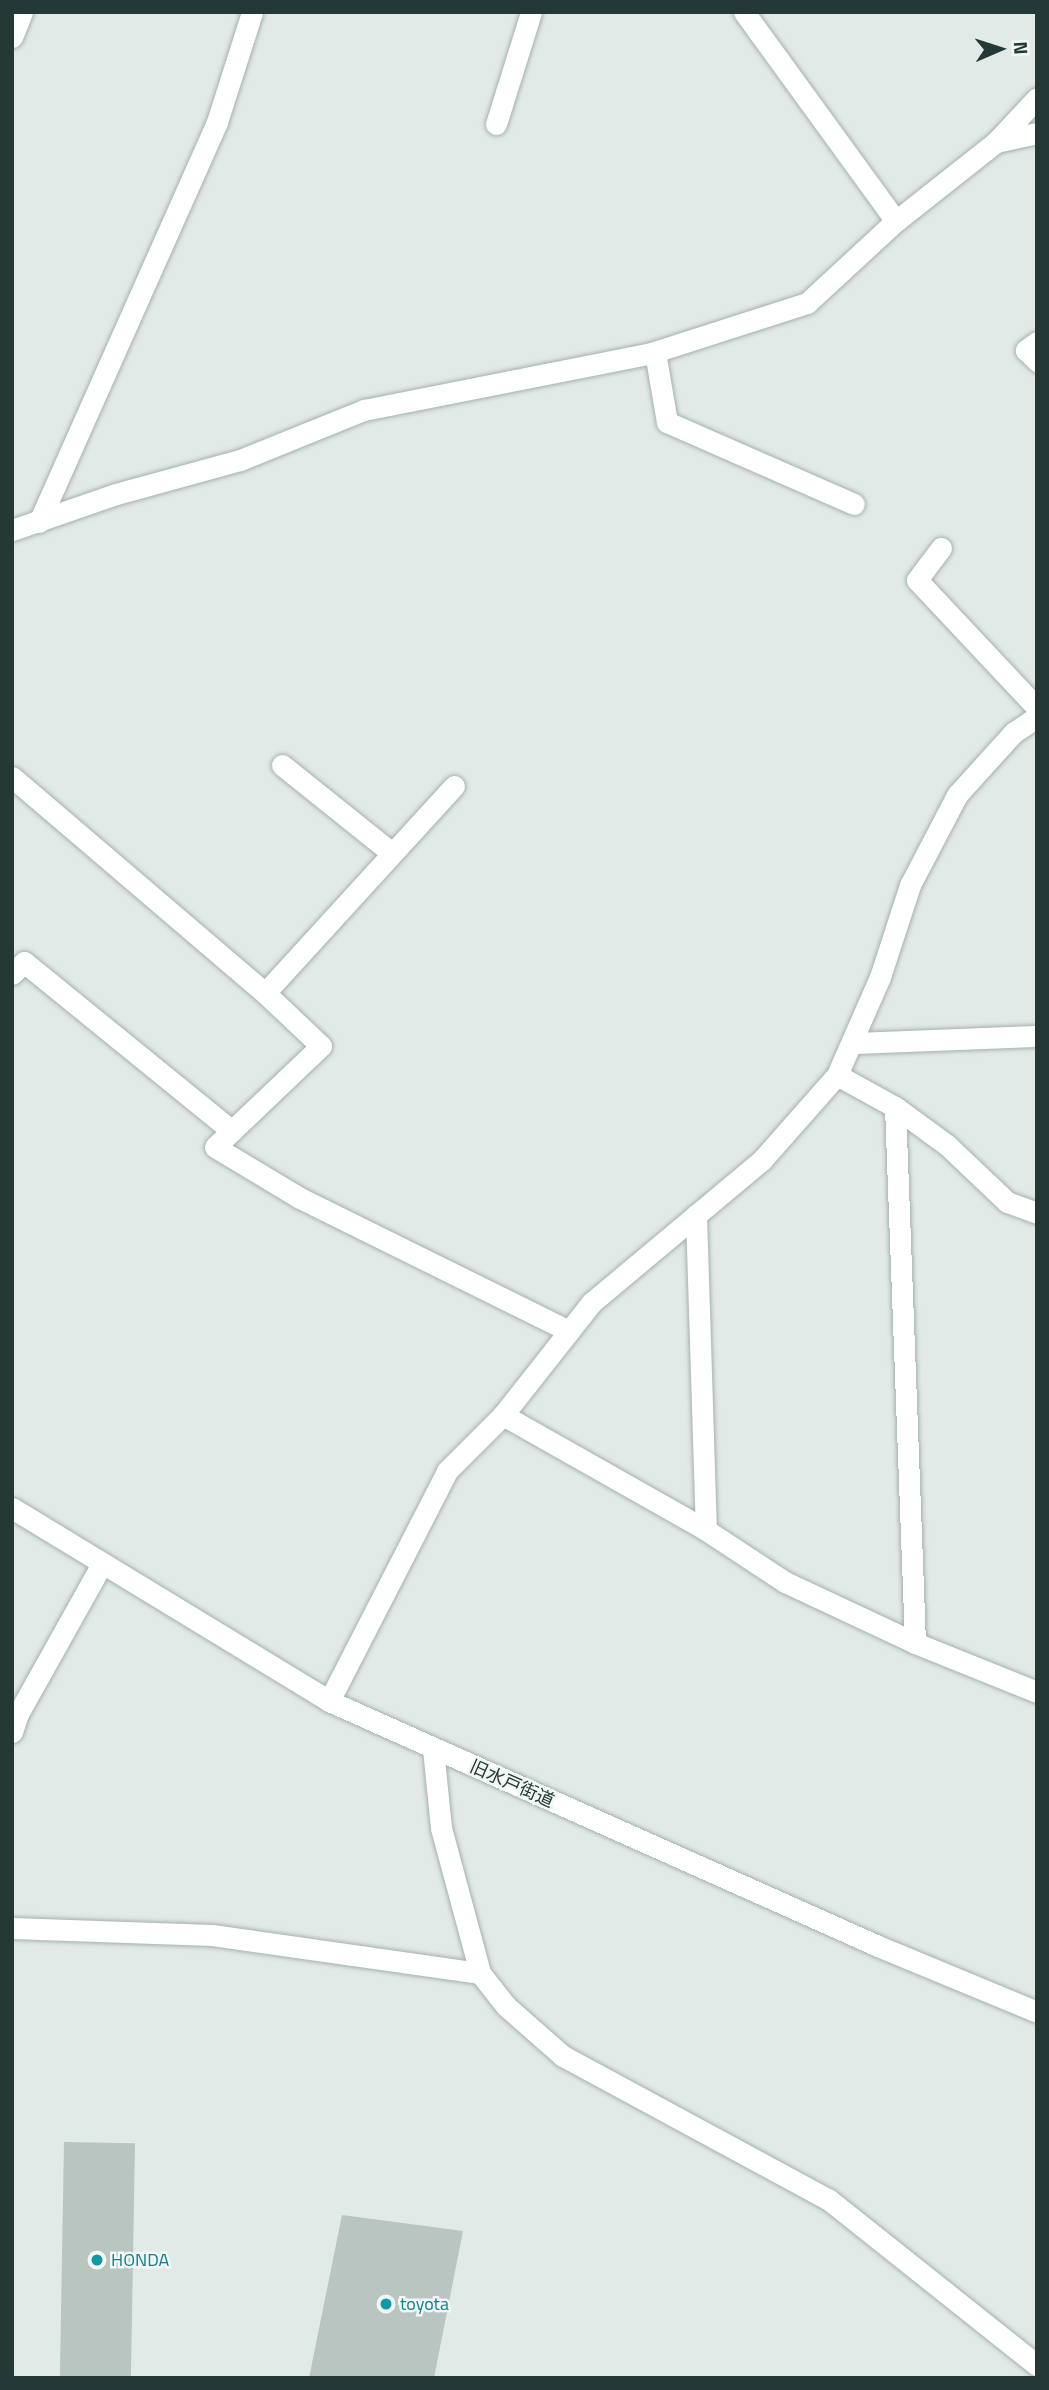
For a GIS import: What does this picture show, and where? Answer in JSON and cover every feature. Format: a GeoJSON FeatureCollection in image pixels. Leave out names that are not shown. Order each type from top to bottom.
{"type":"FeatureCollection","features":[{"type":"Feature","properties":{"kind":"street"},"geometry":{"type":"LineString","coordinates":[[39,522],[216,122],[251,12]]}},
{"type":"Feature","properties":{"kind":"street"},"geometry":{"type":"LineString","coordinates":[[496,124],[531,12]]}},
{"type":"Feature","properties":{"kind":"street"},"geometry":{"type":"LineString","coordinates":[[744,12],[895,221]]}},
{"type":"Feature","properties":{"kind":"street"},"geometry":{"type":"LineString","coordinates":[[12,37],[20,13]]}},
{"type":"Feature","properties":{"kind":"street"},"geometry":{"type":"LineString","coordinates":[[12,530],[116,494],[240,460],[364,410],[655,352],[807,303],[895,221],[996,142],[1037,99]]}},
{"type":"Feature","properties":{"kind":"street"},"geometry":{"type":"LineString","coordinates":[[996,142],[1037,133]]}},
{"type":"Feature","properties":{"kind":"street"},"geometry":{"type":"LineString","coordinates":[[1037,342],[1026,350],[1037,361]]}},
{"type":"Feature","properties":{"kind":"street"},"geometry":{"type":"LineString","coordinates":[[655,352],[667,422],[854,504]]}},
{"type":"Feature","properties":{"kind":"street"},"geometry":{"type":"LineString","coordinates":[[941,548],[917,580],[1037,708]]}},
{"type":"Feature","properties":{"kind":"street"},"geometry":{"type":"LineString","coordinates":[[329,1700],[447,1471],[503,1415],[591,1304],[762,1160],[837,1075],[880,977],[910,885],[957,795],[1013,733],[1037,716]]}},
{"type":"Feature","properties":{"kind":"street"},"geometry":{"type":"LineString","coordinates":[[282,765],[392,853]]}},
{"type":"Feature","properties":{"kind":"street"},"geometry":{"type":"LineString","coordinates":[[12,777],[265,993],[321,1046],[215,1147],[300,1198],[569,1331]]}},
{"type":"Feature","properties":{"kind":"street"},"geometry":{"type":"LineString","coordinates":[[265,993],[454,786]]}},
{"type":"Feature","properties":{"kind":"street"},"geometry":{"type":"LineString","coordinates":[[12,974],[24,962],[232,1131]]}},
{"type":"Feature","properties":{"kind":"street"},"geometry":{"type":"LineString","coordinates":[[853,1043],[1037,1036]]}},
{"type":"Feature","properties":{"kind":"street"},"geometry":{"type":"LineString","coordinates":[[837,1075],[895,1107],[947,1145],[1007,1202],[1037,1213]]}},
{"type":"Feature","properties":{"kind":"street"},"geometry":{"type":"LineString","coordinates":[[895,1107],[915,1643]]}},
{"type":"Feature","properties":{"kind":"street"},"geometry":{"type":"LineString","coordinates":[[696,1216],[706,1530]]}},
{"type":"Feature","properties":{"kind":"street"},"geometry":{"type":"LineString","coordinates":[[503,1415],[706,1530],[785,1582],[915,1643],[1037,1692]]}},
{"type":"Feature","properties":{"kind":"street","name":"旧水戸街道"},"geometry":{"type":"LineString","coordinates":[[12,1508],[329,1700],[433,1749],[878,1946],[1037,2012]]}},
{"type":"Feature","properties":{"kind":"street"},"geometry":{"type":"LineString","coordinates":[[12,1732],[18,1714],[102,1564]]}},
{"type":"Feature","properties":{"kind":"street"},"geometry":{"type":"LineString","coordinates":[[433,1749],[441,1828],[480,1973],[506,2006],[563,2056],[828,2199],[1037,2365]]}},
{"type":"Feature","properties":{"kind":"street"},"geometry":{"type":"LineString","coordinates":[[12,1928],[212,1935],[480,1973]]}},
{"type":"Feature","properties":{"kind":"building","name":"HONDA"},"geometry":{"type":"Polygon","coordinates":[[[64,2142],[135,2143],[131,2378],[60,2378],[64,2142]]]}},
{"type":"Feature","properties":{"kind":"building","name":"toyota"},"geometry":{"type":"Polygon","coordinates":[[[342,2215],[463,2231],[434,2378],[309,2378],[342,2215]]]}},
{"type":"Feature","properties":{"kind":"place","name":"HONDA"},"geometry":{"type":"Point","coordinates":[97,2260]}},
{"type":"Feature","properties":{"kind":"place","name":"toyota"},"geometry":{"type":"Point","coordinates":[386,2304]}}]}
